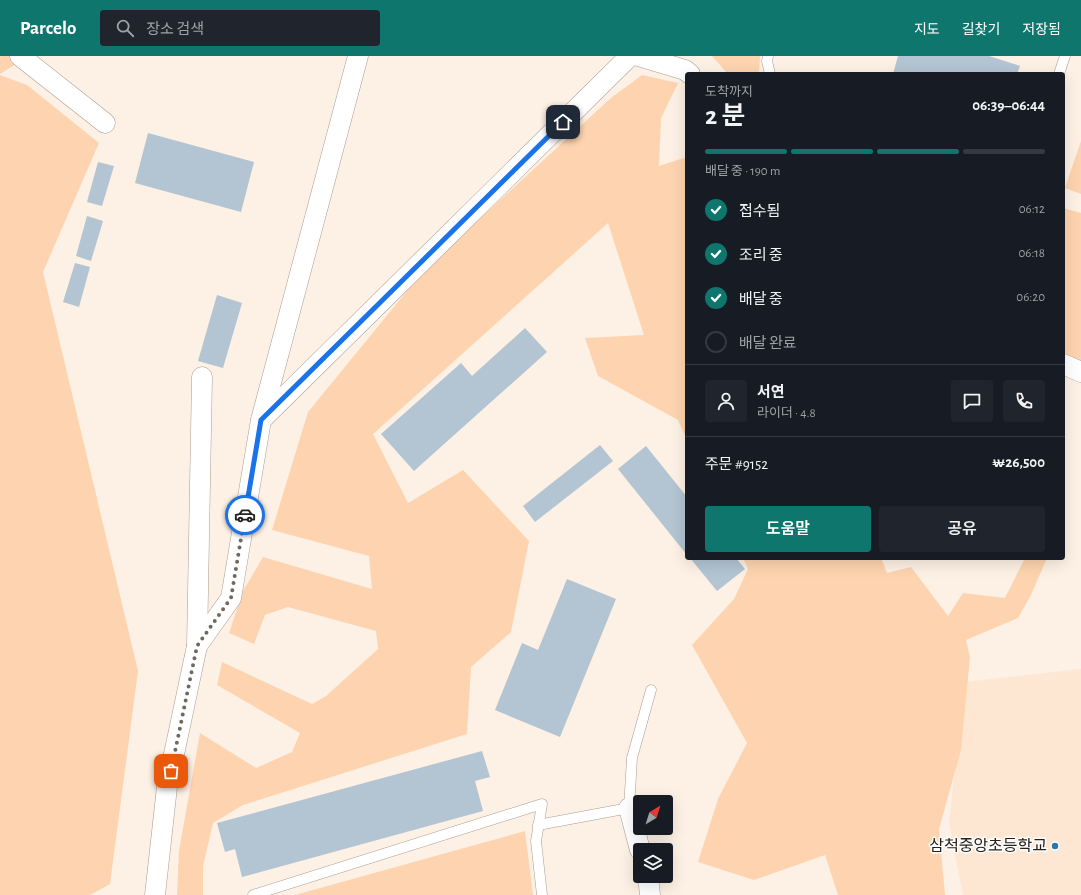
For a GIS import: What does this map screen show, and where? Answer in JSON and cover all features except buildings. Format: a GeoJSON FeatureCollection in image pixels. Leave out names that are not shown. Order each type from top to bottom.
{"type":"FeatureCollection","features":[{"type":"Feature","properties":{"kind":"street"},"geometry":{"type":"LineString","coordinates":[[20,56],[105,123]]}},
{"type":"Feature","properties":{"kind":"street"},"geometry":{"type":"LineString","coordinates":[[197,646],[231,598],[261,420],[358,56]]}},
{"type":"Feature","properties":{"kind":"street"},"geometry":{"type":"LineString","coordinates":[[261,420],[630,56]]}},
{"type":"Feature","properties":{"kind":"street"},"geometry":{"type":"LineString","coordinates":[[638,56],[688,72]]}},
{"type":"Feature","properties":{"kind":"street"},"geometry":{"type":"LineString","coordinates":[[1065,365],[1081,372]]}},
{"type":"Feature","properties":{"kind":"street"},"geometry":{"type":"LineString","coordinates":[[155,895],[167,787],[197,646],[202,377]]}},
{"type":"Feature","properties":{"kind":"street"},"geometry":{"type":"LineString","coordinates":[[629,808],[638,843]]}},
{"type":"Feature","properties":{"kind":"street"},"geometry":{"type":"LineString","coordinates":[[649,883],[650,895]]}},
{"type":"Feature","properties":{"kind":"lane"},"geometry":{"type":"LineString","coordinates":[[768,56],[767,61],[770,72]]}},
{"type":"Feature","properties":{"kind":"lane"},"geometry":{"type":"LineString","coordinates":[[1060,72],[1066,56]]}},
{"type":"Feature","properties":{"kind":"lane"},"geometry":{"type":"LineString","coordinates":[[538,825],[629,808],[632,758],[650,690]]}},
{"type":"Feature","properties":{"kind":"lane"},"geometry":{"type":"LineString","coordinates":[[253,895],[542,804],[536,841],[542,895]]}},
{"type":"Feature","properties":{"kind":"shaded area"},"geometry":{"type":"Polygon","coordinates":[[[0,56],[29,56],[0,74],[0,56]]]}},
{"type":"Feature","properties":{"kind":"shaded area"},"geometry":{"type":"Polygon","coordinates":[[[712,56],[760,56],[759,72],[726,72],[712,56]]]}},
{"type":"Feature","properties":{"kind":"shaded area"},"geometry":{"type":"Polygon","coordinates":[[[0,75],[27,85],[99,143],[43,272],[138,671],[110,884],[90,895],[0,895],[0,75]]]}},
{"type":"Feature","properties":{"kind":"shaded area"},"geometry":{"type":"Polygon","coordinates":[[[642,75],[678,83],[661,118],[659,166],[685,158],[685,436],[678,420],[598,376],[585,338],[644,335],[608,223],[373,434],[408,503],[463,470],[529,541],[511,632],[471,667],[467,734],[243,805],[213,823],[203,866],[203,895],[177,895],[179,851],[200,733],[256,768],[292,752],[300,733],[217,685],[222,662],[312,704],[326,696],[378,649],[376,631],[288,607],[265,615],[254,644],[229,633],[243,591],[263,557],[372,589],[369,556],[272,530],[308,412],[425,269],[611,98],[642,75]]]}},
{"type":"Feature","properties":{"kind":"shaded area"},"geometry":{"type":"Polygon","coordinates":[[[1081,141],[1081,194],[1065,188],[1081,141]]]}},
{"type":"Feature","properties":{"kind":"shaded area"},"geometry":{"type":"Polygon","coordinates":[[[1065,209],[1081,213],[1081,361],[1065,354],[1065,209]]]}},
{"type":"Feature","properties":{"kind":"shaded area"},"geometry":{"type":"Polygon","coordinates":[[[744,560],[882,560],[887,573],[911,567],[948,616],[963,593],[1005,598],[1024,560],[1046,560],[1031,595],[1018,618],[966,640],[970,657],[961,750],[939,829],[945,895],[838,895],[825,855],[754,880],[698,862],[718,799],[747,743],[692,645],[734,599],[748,569],[744,560]]]}},
{"type":"Feature","properties":{"kind":"shaded area"},"geometry":{"type":"Polygon","coordinates":[[[1081,669],[1081,895],[963,895],[949,823],[965,682],[1081,669]]]}},
{"type":"Feature","properties":{"kind":"shaded area"},"geometry":{"type":"Polygon","coordinates":[[[525,831],[533,895],[295,895],[525,831]]]}},
{"type":"Feature","properties":{"kind":"way so far"},"geometry":{"type":"LineString","coordinates":[[171,771],[197,646],[231,598],[245,515]]}},
{"type":"Feature","properties":{"kind":"place","name":"삼척중앙초등학교"},"geometry":{"type":"Point","coordinates":[1055,846]}},
{"type":"Feature","properties":{"kind":"route"},"geometry":{"type":"LineString","coordinates":[[245,515],[261,420],[563,122]]}}]}
